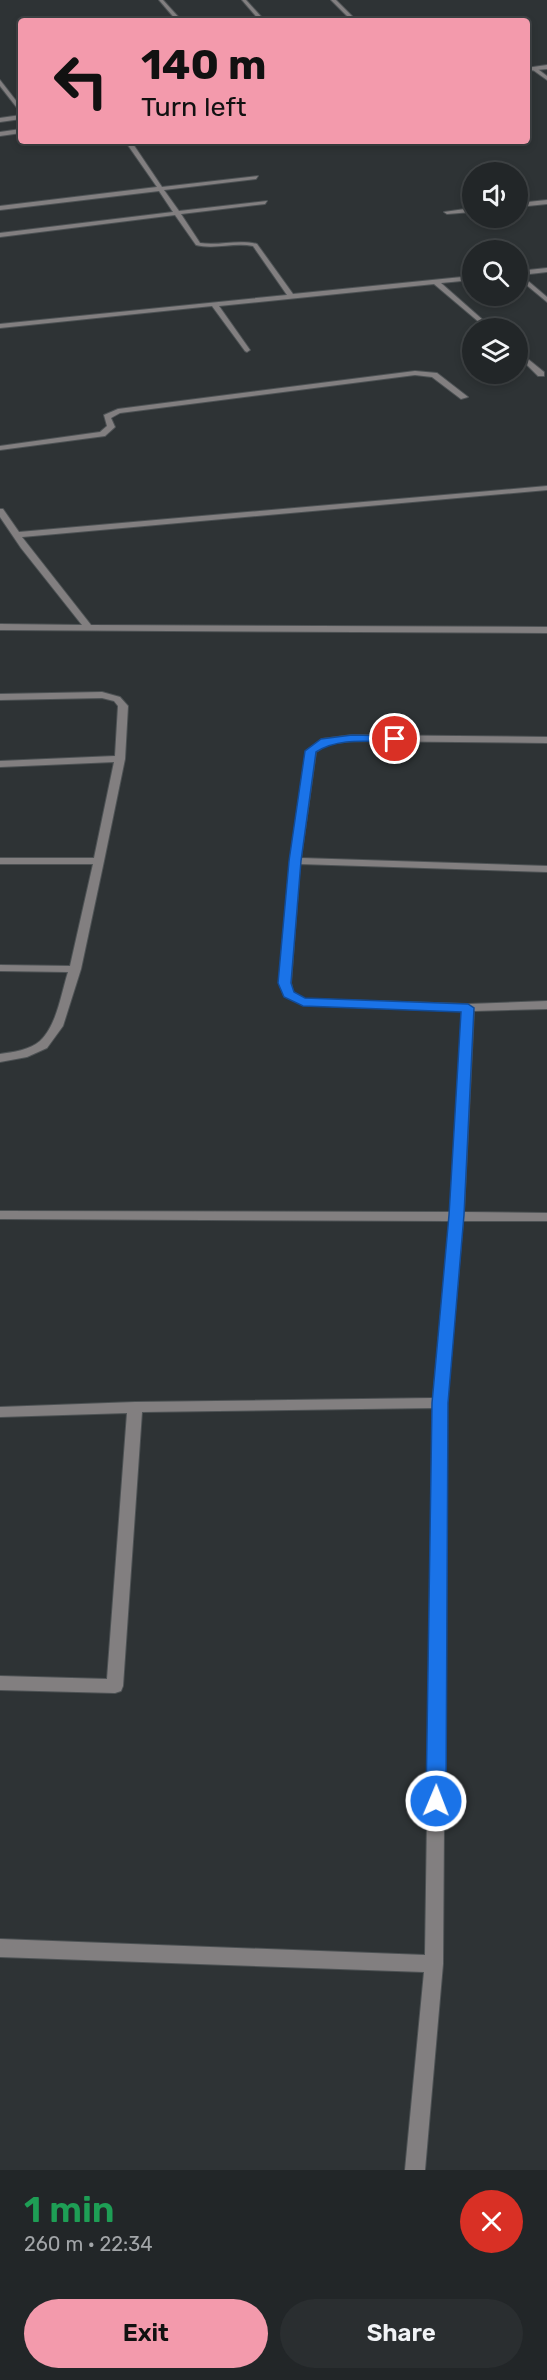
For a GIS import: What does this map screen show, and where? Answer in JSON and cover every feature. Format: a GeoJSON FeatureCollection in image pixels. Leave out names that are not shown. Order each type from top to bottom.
{"type":"FeatureCollection","features":[{"type":"Feature","properties":{"kind":"street"},"geometry":{"type":"LineString","coordinates":[[244,0],[260,18]]}},
{"type":"Feature","properties":{"kind":"street"},"geometry":{"type":"LineString","coordinates":[[333,0],[352,18]]}},
{"type":"Feature","properties":{"kind":"street"},"geometry":{"type":"LineString","coordinates":[[161,1],[177,18]]}},
{"type":"Feature","properties":{"kind":"street"},"geometry":{"type":"LineString","coordinates":[[530,70],[547,67]]}},
{"type":"Feature","properties":{"kind":"street"},"geometry":{"type":"LineString","coordinates":[[535,69],[547,78]]}},
{"type":"Feature","properties":{"kind":"street"},"geometry":{"type":"LineString","coordinates":[[0,81],[18,107]]}},
{"type":"Feature","properties":{"kind":"street"},"geometry":{"type":"LineString","coordinates":[[0,120],[18,117]]}},
{"type":"Feature","properties":{"kind":"street"},"geometry":{"type":"LineString","coordinates":[[0,134],[18,131]]}},
{"type":"Feature","properties":{"kind":"street"},"geometry":{"type":"LineString","coordinates":[[130,144],[198,244],[206,246],[245,242],[255,244],[291,296]]}},
{"type":"Feature","properties":{"kind":"street"},"geometry":{"type":"LineString","coordinates":[[0,208],[256,177]]}},
{"type":"Feature","properties":{"kind":"street"},"geometry":{"type":"LineString","coordinates":[[0,235],[265,202]]}},
{"type":"Feature","properties":{"kind":"street"},"geometry":{"type":"LineString","coordinates":[[528,204],[547,202]]}},
{"type":"Feature","properties":{"kind":"street"},"geometry":{"type":"LineString","coordinates":[[447,212],[462,211]]}},
{"type":"Feature","properties":{"kind":"street"},"geometry":{"type":"LineString","coordinates":[[528,273],[547,270]]}},
{"type":"Feature","properties":{"kind":"street"},"geometry":{"type":"LineString","coordinates":[[0,326],[462,279]]}},
{"type":"Feature","properties":{"kind":"street"},"geometry":{"type":"LineString","coordinates":[[436,282],[477,318]]}},
{"type":"Feature","properties":{"kind":"street"},"geometry":{"type":"LineString","coordinates":[[528,283],[547,300]]}},
{"type":"Feature","properties":{"kind":"street"},"geometry":{"type":"LineString","coordinates":[[214,304],[247,350]]}},
{"type":"Feature","properties":{"kind":"street"},"geometry":{"type":"LineString","coordinates":[[528,362],[541,374]]}},
{"type":"Feature","properties":{"kind":"street"},"geometry":{"type":"LineString","coordinates":[[0,448],[102,434],[111,427],[107,417],[118,411],[415,373],[434,375],[464,396]]}},
{"type":"Feature","properties":{"kind":"street"},"geometry":{"type":"LineString","coordinates":[[16,535],[547,488]]}},
{"type":"Feature","properties":{"kind":"street"},"geometry":{"type":"LineString","coordinates":[[0,511],[87,626]]}},
{"type":"Feature","properties":{"kind":"street"},"geometry":{"type":"LineString","coordinates":[[0,627],[547,630]]}},
{"type":"Feature","properties":{"kind":"street"},"geometry":{"type":"LineString","coordinates":[[0,697],[88,694],[117,699],[123,706],[120,759],[99,861],[75,969],[57,1026],[43,1045],[24,1054],[0,1058]]}},
{"type":"Feature","properties":{"kind":"street"},"geometry":{"type":"LineString","coordinates":[[547,740],[352,738],[325,741],[311,751],[295,861],[285,983],[288,994],[303,1002],[468,1008],[547,1005]]}},
{"type":"Feature","properties":{"kind":"street"},"geometry":{"type":"LineString","coordinates":[[0,764],[120,759]]}},
{"type":"Feature","properties":{"kind":"street"},"geometry":{"type":"LineString","coordinates":[[0,861],[99,861]]}},
{"type":"Feature","properties":{"kind":"street"},"geometry":{"type":"LineString","coordinates":[[295,861],[547,869]]}},
{"type":"Feature","properties":{"kind":"street"},"geometry":{"type":"LineString","coordinates":[[0,968],[75,969]]}},
{"type":"Feature","properties":{"kind":"street"},"geometry":{"type":"LineString","coordinates":[[415,2170],[434,1965],[440,1403],[457,1215],[468,1008]]}},
{"type":"Feature","properties":{"kind":"street"},"geometry":{"type":"LineString","coordinates":[[0,1215],[547,1217]]}},
{"type":"Feature","properties":{"kind":"street"},"geometry":{"type":"LineString","coordinates":[[0,1412],[135,1407],[440,1403]]}},
{"type":"Feature","properties":{"kind":"street"},"geometry":{"type":"LineString","coordinates":[[0,1683],[115,1686],[135,1407]]}},
{"type":"Feature","properties":{"kind":"street"},"geometry":{"type":"LineString","coordinates":[[0,1948],[434,1965]]}},
{"type":"Feature","properties":{"kind":"route"},"geometry":{"type":"LineString","coordinates":[[395,739],[352,738],[325,741],[311,751],[295,861],[285,983],[288,994],[303,1002],[468,1008],[457,1215],[440,1403],[436,1801]]}}]}
